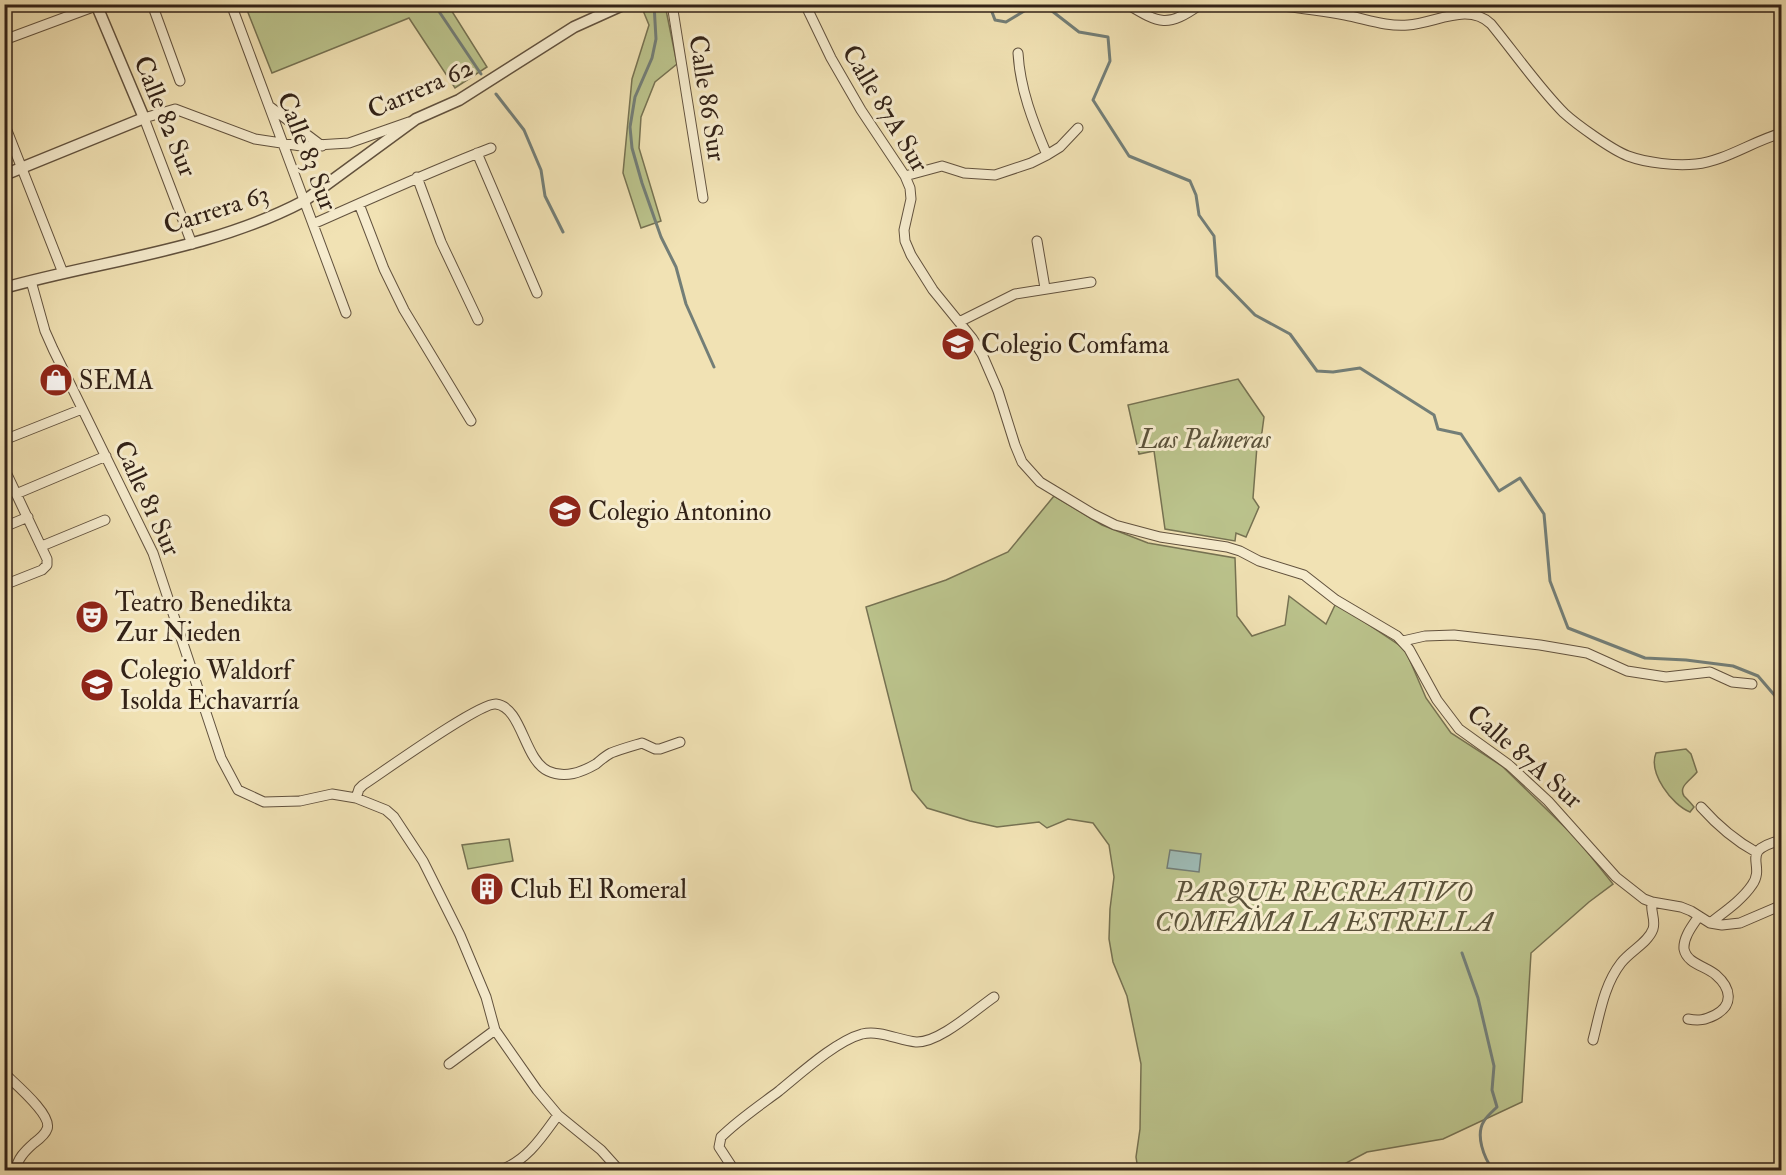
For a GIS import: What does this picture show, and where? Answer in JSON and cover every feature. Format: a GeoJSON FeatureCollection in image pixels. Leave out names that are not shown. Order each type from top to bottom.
{"type":"FeatureCollection","features":[{"type":"Feature","properties":{"kind":"street"},"geometry":{"type":"LineString","coordinates":[[152,4],[180,81]]}},
{"type":"Feature","properties":{"kind":"street","name":"Calle 83 Sur"},"geometry":{"type":"LineString","coordinates":[[231,4],[346,313]]}},
{"type":"Feature","properties":{"kind":"street","name":"Carrera 62"},"geometry":{"type":"LineString","coordinates":[[4,175],[144,118],[175,109],[255,139],[282,144],[322,146],[349,143],[442,108],[469,94],[573,27],[626,4]]}},
{"type":"Feature","properties":{"kind":"street","name":"Calle 86 Sur"},"geometry":{"type":"LineString","coordinates":[[672,4],[703,198]]}},
{"type":"Feature","properties":{"kind":"street","name":"Calle 87A Sur"},"geometry":{"type":"LineString","coordinates":[[805,4],[861,110],[905,176],[910,188],[911,199],[904,230],[905,241],[919,271],[982,354],[998,391],[1022,462],[1030,474],[1093,514],[1115,525],[1160,537],[1227,547],[1259,561],[1304,575],[1336,600],[1403,641],[1415,658],[1437,700],[1459,729],[1509,765],[1529,783],[1570,823],[1620,881],[1652,902],[1681,907],[1710,924]]}},
{"type":"Feature","properties":{"kind":"street"},"geometry":{"type":"LineString","coordinates":[[1127,4],[1151,19],[1163,22],[1186,15],[1201,4]]}},
{"type":"Feature","properties":{"kind":"street"},"geometry":{"type":"LineString","coordinates":[[1267,4],[1394,25],[1411,25],[1462,14],[1478,14],[1491,24],[1567,116],[1588,132],[1633,158],[1696,164],[1782,133]]}},
{"type":"Feature","properties":{"kind":"street"},"geometry":{"type":"LineString","coordinates":[[4,40],[98,5]]}},
{"type":"Feature","properties":{"kind":"street","name":"Calle 82 Sur"},"geometry":{"type":"LineString","coordinates":[[98,5],[192,244]]}},
{"type":"Feature","properties":{"kind":"street"},"geometry":{"type":"LineString","coordinates":[[1018,53],[1024,97],[1047,155]]}},
{"type":"Feature","properties":{"kind":"street"},"geometry":{"type":"LineString","coordinates":[[268,106],[322,146]]}},
{"type":"Feature","properties":{"kind":"street","name":"Carrera 63"},"geometry":{"type":"LineString","coordinates":[[4,288],[192,244],[265,220],[304,201],[416,119]]}},
{"type":"Feature","properties":{"kind":"street"},"geometry":{"type":"LineString","coordinates":[[4,123],[63,273]]}},
{"type":"Feature","properties":{"kind":"street"},"geometry":{"type":"LineString","coordinates":[[905,176],[942,166],[964,173],[995,175],[1047,155],[1060,147],[1078,128]]}},
{"type":"Feature","properties":{"kind":"street"},"geometry":{"type":"LineString","coordinates":[[313,224],[417,177],[491,147]]}},
{"type":"Feature","properties":{"kind":"street"},"geometry":{"type":"LineString","coordinates":[[477,153],[537,293]]}},
{"type":"Feature","properties":{"kind":"street"},"geometry":{"type":"LineString","coordinates":[[417,177],[441,242],[478,321]]}},
{"type":"Feature","properties":{"kind":"street"},"geometry":{"type":"LineString","coordinates":[[358,204],[384,269],[404,310],[471,421]]}},
{"type":"Feature","properties":{"kind":"street"},"geometry":{"type":"LineString","coordinates":[[1037,241],[1045,288]]}},
{"type":"Feature","properties":{"kind":"street","name":"Calle 81 Sur"},"geometry":{"type":"LineString","coordinates":[[31,281],[45,331],[153,553],[221,758],[238,790],[264,802],[300,801],[332,794],[356,798],[386,810],[394,817],[423,861],[460,935],[486,997],[495,1030],[537,1090],[558,1115],[601,1150],[619,1170]]}},
{"type":"Feature","properties":{"kind":"street"},"geometry":{"type":"LineString","coordinates":[[958,322],[1004,298],[1028,291],[1091,282]]}},
{"type":"Feature","properties":{"kind":"street"},"geometry":{"type":"LineString","coordinates":[[4,440],[82,409]]}},
{"type":"Feature","properties":{"kind":"street"},"geometry":{"type":"LineString","coordinates":[[16,494],[106,456]]}},
{"type":"Feature","properties":{"kind":"street"},"geometry":{"type":"LineString","coordinates":[[4,468],[47,559],[47,565],[42,570],[4,585]]}},
{"type":"Feature","properties":{"kind":"street"},"geometry":{"type":"LineString","coordinates":[[4,527],[28,517]]}},
{"type":"Feature","properties":{"kind":"street"},"geometry":{"type":"LineString","coordinates":[[42,546],[105,520]]}},
{"type":"Feature","properties":{"kind":"street"},"geometry":{"type":"LineString","coordinates":[[1403,641],[1425,636],[1454,635],[1540,645],[1587,653],[1627,671],[1666,677],[1710,672],[1732,682],[1752,684]]}},
{"type":"Feature","properties":{"kind":"street"},"geometry":{"type":"LineString","coordinates":[[356,798],[363,785],[464,719],[494,703],[501,705],[516,721],[537,762],[548,771],[563,775],[576,773],[610,754],[642,743],[655,749],[680,742]]}},
{"type":"Feature","properties":{"kind":"street"},"geometry":{"type":"LineString","coordinates":[[1701,807],[1718,827],[1739,843],[1756,852]]}},
{"type":"Feature","properties":{"kind":"street"},"geometry":{"type":"LineString","coordinates":[[1710,924],[1728,910],[1754,883],[1756,852],[1760,848],[1782,840]]}},
{"type":"Feature","properties":{"kind":"street"},"geometry":{"type":"LineString","coordinates":[[1593,1040],[1605,993],[1613,975],[1629,954],[1653,930],[1652,902]]}},
{"type":"Feature","properties":{"kind":"street"},"geometry":{"type":"LineString","coordinates":[[1710,924],[1722,926],[1740,923],[1782,905]]}},
{"type":"Feature","properties":{"kind":"street"},"geometry":{"type":"LineString","coordinates":[[1688,1018],[1698,1021],[1707,1020],[1722,1012],[1728,1005],[1730,996],[1724,984],[1714,973],[1687,956],[1684,948],[1686,938],[1699,916]]}},
{"type":"Feature","properties":{"kind":"street"},"geometry":{"type":"LineString","coordinates":[[734,1170],[719,1147],[721,1137],[845,1042],[869,1033],[916,1042],[926,1041],[937,1037],[994,997]]}},
{"type":"Feature","properties":{"kind":"street"},"geometry":{"type":"LineString","coordinates":[[449,1064],[495,1030]]}},
{"type":"Feature","properties":{"kind":"street"},"geometry":{"type":"LineString","coordinates":[[4,1073],[39,1108],[48,1124],[47,1130],[20,1157],[16,1170]]}},
{"type":"Feature","properties":{"kind":"street"},"geometry":{"type":"LineString","coordinates":[[500,1170],[522,1159],[538,1143],[558,1115]]}},
{"type":"Feature","properties":{"kind":"green space"},"geometry":{"type":"Polygon","coordinates":[[[649,4],[665,5],[677,64],[655,82],[641,117],[639,148],[661,221],[641,228],[623,173],[632,79],[649,25],[642,8],[649,4]]]}},
{"type":"Feature","properties":{"kind":"green space"},"geometry":{"type":"Polygon","coordinates":[[[245,5],[448,5],[487,67],[455,88],[409,18],[272,73],[245,5]]]}},
{"type":"Feature","properties":{"kind":"green space","name":"Las Palmeras"},"geometry":{"type":"Polygon","coordinates":[[[1238,379],[1264,417],[1257,446],[1253,498],[1259,507],[1246,537],[1236,533],[1235,541],[1165,529],[1154,451],[1139,454],[1128,405],[1238,379]]]}},
{"type":"Feature","properties":{"kind":"green space","name":"PARQUE RECREATIVO COMFAMA LA ESTRELLA"},"geometry":{"type":"Polygon","coordinates":[[[1054,496],[1102,525],[1148,543],[1235,558],[1237,616],[1252,636],[1285,625],[1289,596],[1326,624],[1336,603],[1405,649],[1426,698],[1451,733],[1502,766],[1577,839],[1613,884],[1531,953],[1522,1102],[1443,1139],[1367,1152],[1333,1170],[1138,1170],[1136,1157],[1140,1129],[1141,1064],[1127,996],[1113,962],[1109,939],[1114,877],[1109,845],[1093,823],[1068,819],[1047,828],[1039,822],[997,827],[927,808],[912,790],[866,607],[946,580],[1008,552],[1054,496]]]}},
{"type":"Feature","properties":{"kind":"green space"},"geometry":{"type":"Polygon","coordinates":[[[1686,749],[1691,754],[1697,772],[1683,789],[1684,796],[1694,807],[1690,812],[1669,796],[1658,779],[1654,761],[1656,753],[1686,749]]]}},
{"type":"Feature","properties":{"kind":"green space"},"geometry":{"type":"Polygon","coordinates":[[[509,839],[513,861],[468,869],[462,845],[509,839]]]}},
{"type":"Feature","properties":{"kind":"water"},"geometry":{"type":"Polygon","coordinates":[[[1170,850],[1201,854],[1199,872],[1167,868],[1170,850]]]}},
{"type":"Feature","properties":{"kind":"waterway"},"geometry":{"type":"LineString","coordinates":[[434,4],[481,74]]}},
{"type":"Feature","properties":{"kind":"waterway"},"geometry":{"type":"LineString","coordinates":[[654,4],[656,39],[652,58],[635,97],[630,127],[632,148],[661,237],[676,267],[686,304],[714,367]]}},
{"type":"Feature","properties":{"kind":"waterway"},"geometry":{"type":"LineString","coordinates":[[989,4],[995,20],[1006,22],[1034,5],[1052,11],[1079,32],[1108,37],[1110,61],[1093,100],[1129,156],[1190,181],[1196,195],[1199,215],[1214,236],[1217,276],[1255,315],[1290,334],[1317,371],[1333,372],[1360,368],[1434,415],[1438,429],[1461,434],[1499,491],[1520,478],[1544,514],[1550,581],[1568,628],[1645,658],[1733,666],[1758,676],[1782,704]]}},
{"type":"Feature","properties":{"kind":"waterway"},"geometry":{"type":"LineString","coordinates":[[496,94],[524,130],[541,170],[545,196],[563,232]]}},
{"type":"Feature","properties":{"kind":"waterway"},"geometry":{"type":"LineString","coordinates":[[1462,953],[1478,998],[1494,1066],[1492,1090],[1497,1107],[1484,1121],[1480,1133],[1484,1153],[1493,1170]]}},
{"type":"Feature","properties":{"kind":"place","name":"Colegio Comfama"},"geometry":{"type":"Point","coordinates":[958,344]}},
{"type":"Feature","properties":{"kind":"place","name":"SEMA"},"geometry":{"type":"Point","coordinates":[56,380]}},
{"type":"Feature","properties":{"kind":"place","name":"Colegio Antonino"},"geometry":{"type":"Point","coordinates":[565,511]}},
{"type":"Feature","properties":{"kind":"place","name":"Teatro Benedikta Zur Nieden"},"geometry":{"type":"Point","coordinates":[92,617]}},
{"type":"Feature","properties":{"kind":"place","name":"Colegio Waldorf Isolda Echavarría"},"geometry":{"type":"Point","coordinates":[97,685]}},
{"type":"Feature","properties":{"kind":"place","name":"Club El Romeral"},"geometry":{"type":"Point","coordinates":[487,889]}}]}
